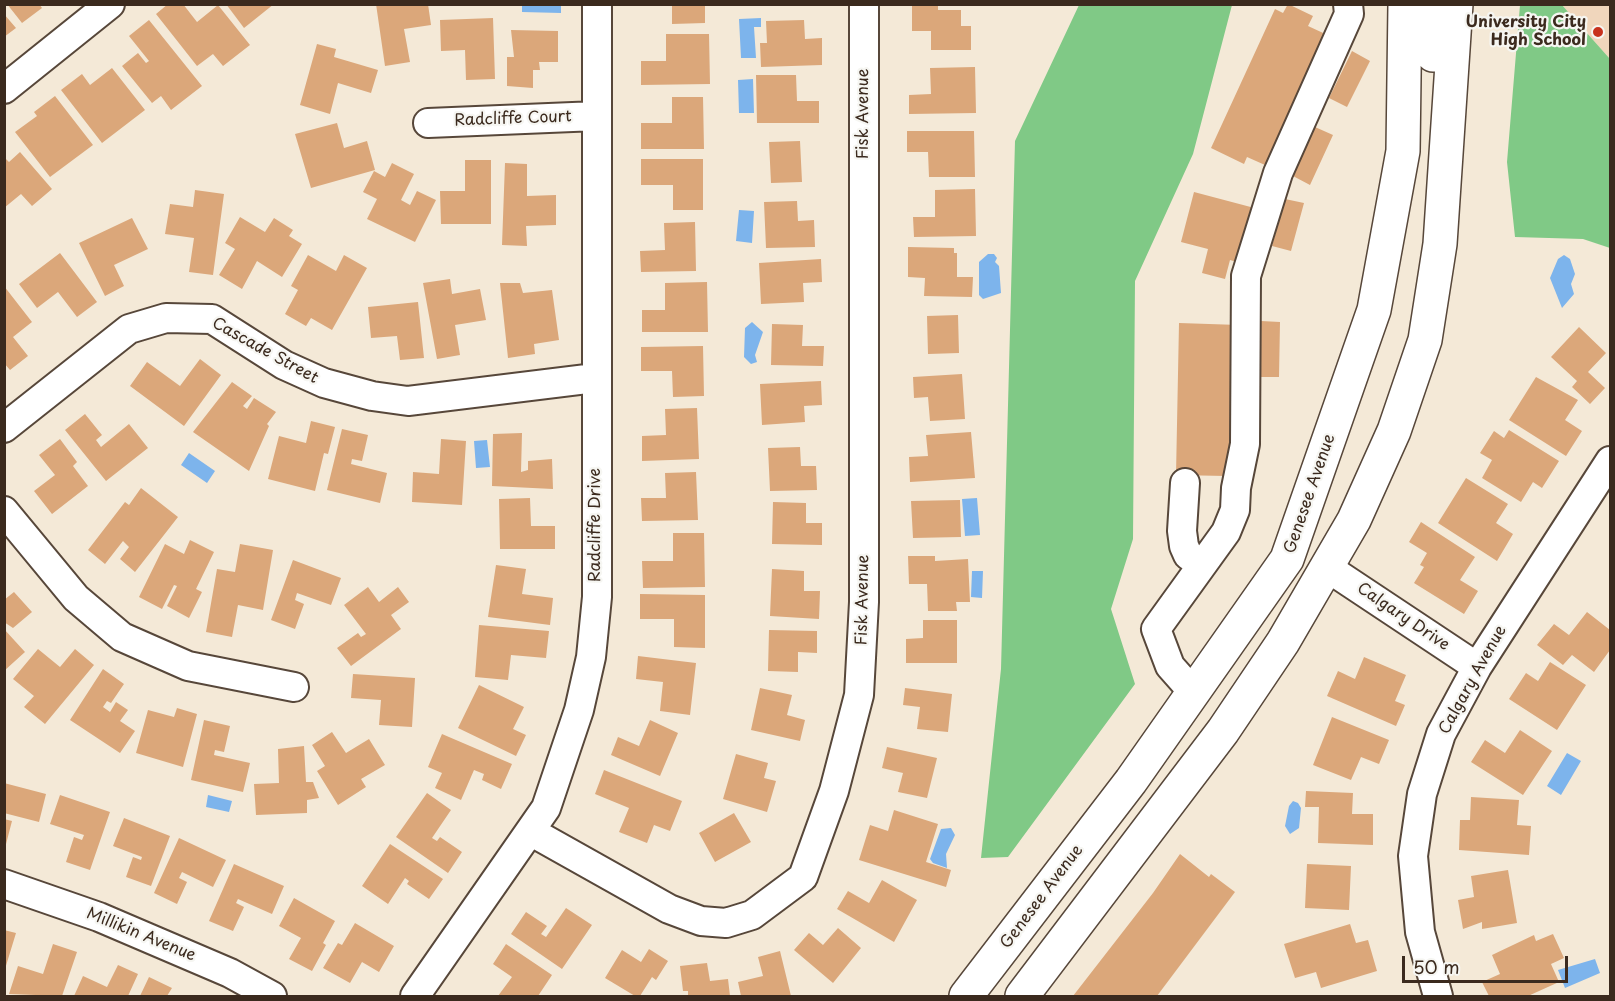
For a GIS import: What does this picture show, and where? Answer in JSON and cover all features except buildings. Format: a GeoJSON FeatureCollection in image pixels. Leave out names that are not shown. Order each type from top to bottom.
{"type":"FeatureCollection","features":[{"type":"Feature","properties":{"kind":"main road","name":"Genesee Avenue"},"geometry":{"type":"LineString","coordinates":[[966,996],[1131,781],[1287,559],[1374,310],[1403,151],[1405,4]]}},
{"type":"Feature","properties":{"kind":"main road"},"geometry":{"type":"LineString","coordinates":[[1433,4],[1434,131],[1447,168]]}},
{"type":"Feature","properties":{"kind":"main road"},"geometry":{"type":"LineString","coordinates":[[1022,996],[1223,731],[1283,642],[1354,520],[1394,431],[1425,340],[1440,244],[1447,168],[1456,4]]}},
{"type":"Feature","properties":{"kind":"street"},"geometry":{"type":"LineString","coordinates":[[4,89],[110,4]]}},
{"type":"Feature","properties":{"kind":"street","name":"Radcliffe Drive"},"geometry":{"type":"LineString","coordinates":[[415,996],[546,808],[579,710],[591,657],[597,597],[595,378],[597,4]]}},
{"type":"Feature","properties":{"kind":"street","name":"Fisk Avenue"},"geometry":{"type":"LineString","coordinates":[[530,831],[669,909],[701,921],[726,923],[752,915],[803,877],[834,790],[859,695],[864,602],[864,4]]}},
{"type":"Feature","properties":{"kind":"street"},"geometry":{"type":"LineString","coordinates":[[1193,692],[1170,666],[1156,629],[1226,532],[1235,510],[1236,488],[1243,461],[1246,276],[1278,173],[1349,14],[1348,4]]}},
{"type":"Feature","properties":{"kind":"street","name":"Radcliffe Court"},"geometry":{"type":"LineString","coordinates":[[428,123],[597,116]]}},
{"type":"Feature","properties":{"kind":"street","name":"Cascade Street"},"geometry":{"type":"LineString","coordinates":[[4,428],[129,329],[166,318],[212,319],[284,365],[324,383],[396,400],[408,401],[595,378]]}},
{"type":"Feature","properties":{"kind":"street","name":"Calgary Avenue"},"geometry":{"type":"LineString","coordinates":[[1438,996],[1420,932],[1413,856],[1422,794],[1441,734],[1477,667],[1611,460]]}},
{"type":"Feature","properties":{"kind":"street"},"geometry":{"type":"LineString","coordinates":[[1185,483],[1182,531],[1184,546],[1188,555],[1202,565]]}},
{"type":"Feature","properties":{"kind":"street"},"geometry":{"type":"LineString","coordinates":[[4,511],[76,598],[122,637],[188,666],[294,687]]}},
{"type":"Feature","properties":{"kind":"street","name":"Calgary Drive"},"geometry":{"type":"LineString","coordinates":[[1328,568],[1477,667]]}},
{"type":"Feature","properties":{"kind":"street","name":"Millikin Avenue"},"geometry":{"type":"LineString","coordinates":[[4,884],[99,917],[230,973],[272,996]]}},
{"type":"Feature","properties":{"kind":"shaded area","name":"University City High School"},"geometry":{"type":"Polygon","coordinates":[[[1562,5],[1610,5],[1610,59],[1562,5]]]}},
{"type":"Feature","properties":{"kind":"green space"},"geometry":{"type":"Polygon","coordinates":[[[1079,5],[1232,5],[1193,154],[1135,281],[1133,539],[1111,609],[1135,684],[1008,857],[981,858],[1001,669],[1015,141],[1079,5]]]}},
{"type":"Feature","properties":{"kind":"green space"},"geometry":{"type":"Polygon","coordinates":[[[1520,5],[1562,5],[1610,59],[1610,248],[1583,239],[1515,237],[1507,162],[1520,5]]]}},
{"type":"Feature","properties":{"kind":"water"},"geometry":{"type":"Polygon","coordinates":[[[522,5],[561,5],[561,13],[522,12],[522,5]]]}},
{"type":"Feature","properties":{"kind":"water"},"geometry":{"type":"Polygon","coordinates":[[[761,18],[761,27],[754,27],[756,58],[741,58],[739,19],[761,18]]]}},
{"type":"Feature","properties":{"kind":"water"},"geometry":{"type":"Polygon","coordinates":[[[753,79],[754,113],[739,113],[738,80],[753,79]]]}},
{"type":"Feature","properties":{"kind":"water"},"geometry":{"type":"Polygon","coordinates":[[[739,210],[754,211],[752,243],[736,241],[739,210]]]}},
{"type":"Feature","properties":{"kind":"water"},"geometry":{"type":"Polygon","coordinates":[[[988,254],[994,254],[997,258],[995,262],[999,266],[1001,293],[983,299],[979,295],[979,262],[988,254]]]}},
{"type":"Feature","properties":{"kind":"water"},"geometry":{"type":"Polygon","coordinates":[[[1564,255],[1570,259],[1575,274],[1571,284],[1574,294],[1562,308],[1550,278],[1558,259],[1564,255]]]}},
{"type":"Feature","properties":{"kind":"water"},"geometry":{"type":"Polygon","coordinates":[[[752,322],[763,332],[755,355],[757,362],[751,364],[744,357],[745,328],[752,322]]]}},
{"type":"Feature","properties":{"kind":"water"},"geometry":{"type":"Polygon","coordinates":[[[487,440],[490,467],[476,468],[474,441],[487,440]]]}},
{"type":"Feature","properties":{"kind":"water"},"geometry":{"type":"Polygon","coordinates":[[[189,453],[215,471],[207,483],[181,465],[189,453]]]}},
{"type":"Feature","properties":{"kind":"water"},"geometry":{"type":"Polygon","coordinates":[[[977,498],[980,535],[965,536],[962,499],[977,498]]]}},
{"type":"Feature","properties":{"kind":"water"},"geometry":{"type":"Polygon","coordinates":[[[972,571],[983,571],[982,598],[971,597],[972,571]]]}},
{"type":"Feature","properties":{"kind":"water"},"geometry":{"type":"Polygon","coordinates":[[[1567,753],[1581,761],[1561,795],[1547,786],[1567,753]]]}},
{"type":"Feature","properties":{"kind":"water"},"geometry":{"type":"Polygon","coordinates":[[[208,795],[232,801],[229,812],[206,807],[208,795]]]}},
{"type":"Feature","properties":{"kind":"water"},"geometry":{"type":"Polygon","coordinates":[[[1293,801],[1301,808],[1299,828],[1290,834],[1285,826],[1289,806],[1293,801]]]}},
{"type":"Feature","properties":{"kind":"water"},"geometry":{"type":"Polygon","coordinates":[[[951,828],[955,835],[946,854],[947,868],[933,863],[930,859],[941,829],[951,828]]]}},
{"type":"Feature","properties":{"kind":"water"},"geometry":{"type":"Polygon","coordinates":[[[1595,959],[1600,973],[1565,988],[1558,970],[1595,959]]]}},
{"type":"Feature","properties":{"kind":"place","name":"University City High School"},"geometry":{"type":"Point","coordinates":[1598,32]}}]}
